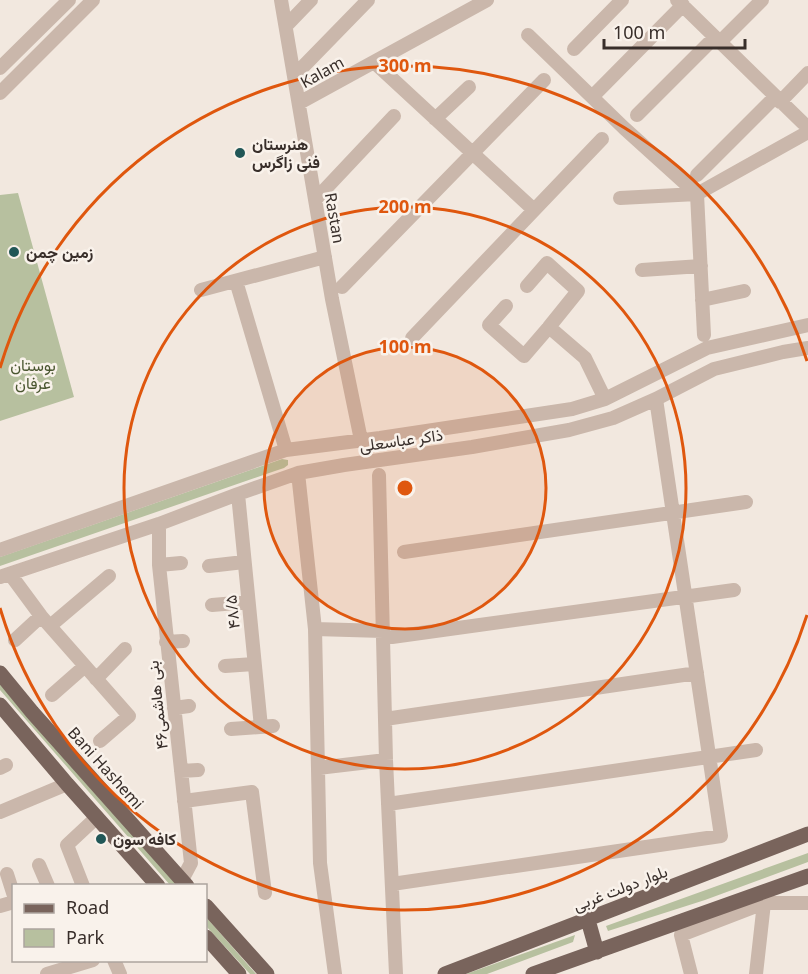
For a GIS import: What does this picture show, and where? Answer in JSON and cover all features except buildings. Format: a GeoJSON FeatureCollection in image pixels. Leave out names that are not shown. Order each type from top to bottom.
{"type":"FeatureCollection","features":[{"type":"Feature","properties":{"kind":"main road","name":"Bani Hashemi"},"geometry":{"type":"LineString","coordinates":[[0,673],[184,883]]}},
{"type":"Feature","properties":{"kind":"main road"},"geometry":{"type":"LineString","coordinates":[[0,705],[157,884]]}},
{"type":"Feature","properties":{"kind":"main road","name":"بلوار دولت غربی"},"geometry":{"type":"LineString","coordinates":[[445,974],[808,834]]}},
{"type":"Feature","properties":{"kind":"main road"},"geometry":{"type":"LineString","coordinates":[[533,974],[808,876]]}},
{"type":"Feature","properties":{"kind":"main road"},"geometry":{"type":"LineString","coordinates":[[207,907],[267,974]]}},
{"type":"Feature","properties":{"kind":"main road"},"geometry":{"type":"LineString","coordinates":[[588,920],[597,952]]}},
{"type":"Feature","properties":{"kind":"main road"},"geometry":{"type":"LineString","coordinates":[[207,939],[239,974]]}},
{"type":"Feature","properties":{"kind":"street"},"geometry":{"type":"LineString","coordinates":[[0,68],[69,0]]}},
{"type":"Feature","properties":{"kind":"street"},"geometry":{"type":"LineString","coordinates":[[0,93],[93,0]]}},
{"type":"Feature","properties":{"kind":"street","name":"Rastan"},"geometry":{"type":"LineString","coordinates":[[281,0],[332,299],[361,440]]}},
{"type":"Feature","properties":{"kind":"street"},"geometry":{"type":"LineString","coordinates":[[286,26],[311,0]]}},
{"type":"Feature","properties":{"kind":"street"},"geometry":{"type":"LineString","coordinates":[[294,76],[368,0]]}},
{"type":"Feature","properties":{"kind":"street","name":"Kalam"},"geometry":{"type":"LineString","coordinates":[[299,103],[487,0]]}},
{"type":"Feature","properties":{"kind":"street"},"geometry":{"type":"LineString","coordinates":[[574,49],[622,0]]}},
{"type":"Feature","properties":{"kind":"street"},"geometry":{"type":"LineString","coordinates":[[637,115],[762,0]]}},
{"type":"Feature","properties":{"kind":"street"},"geometry":{"type":"LineString","coordinates":[[592,97],[680,2],[806,128],[697,194],[620,198]]}},
{"type":"Feature","properties":{"kind":"street"},"geometry":{"type":"LineString","coordinates":[[528,35],[624,128],[697,194],[704,335]]}},
{"type":"Feature","properties":{"kind":"street"},"geometry":{"type":"LineString","coordinates":[[374,62],[534,210]]}},
{"type":"Feature","properties":{"kind":"street"},"geometry":{"type":"LineString","coordinates":[[697,175],[808,73]]}},
{"type":"Feature","properties":{"kind":"street"},"geometry":{"type":"LineString","coordinates":[[342,287],[544,80]]}},
{"type":"Feature","properties":{"kind":"street"},"geometry":{"type":"LineString","coordinates":[[435,119],[469,87]]}},
{"type":"Feature","properties":{"kind":"street"},"geometry":{"type":"LineString","coordinates":[[315,200],[394,117]]}},
{"type":"Feature","properties":{"kind":"street"},"geometry":{"type":"LineString","coordinates":[[412,338],[603,139]]}},
{"type":"Feature","properties":{"kind":"street"},"geometry":{"type":"LineString","coordinates":[[201,290],[325,257]]}},
{"type":"Feature","properties":{"kind":"street"},"geometry":{"type":"LineString","coordinates":[[506,306],[489,325],[524,356],[578,291],[547,263],[527,286]]}},
{"type":"Feature","properties":{"kind":"street"},"geometry":{"type":"LineString","coordinates":[[642,270],[700,266]]}},
{"type":"Feature","properties":{"kind":"street"},"geometry":{"type":"LineString","coordinates":[[236,281],[286,450]]}},
{"type":"Feature","properties":{"kind":"street"},"geometry":{"type":"LineString","coordinates":[[702,300],[744,291]]}},
{"type":"Feature","properties":{"kind":"street","name":"ذاکر عباسعلی"},"geometry":{"type":"LineString","coordinates":[[0,550],[286,450],[572,409],[605,399],[707,348],[808,325]]}},
{"type":"Feature","properties":{"kind":"street"},"geometry":{"type":"LineString","coordinates":[[549,327],[585,358],[605,399]]}},
{"type":"Feature","properties":{"kind":"street","name":"ذاکر عباسعلی"},"geometry":{"type":"LineString","coordinates":[[5,575],[159,524],[298,473],[569,430],[613,418],[714,369],[808,348]]}},
{"type":"Feature","properties":{"kind":"street"},"geometry":{"type":"LineString","coordinates":[[392,884],[721,836],[656,399]]}},
{"type":"Feature","properties":{"kind":"street"},"geometry":{"type":"LineString","coordinates":[[468,425],[472,447]]}},
{"type":"Feature","properties":{"kind":"street"},"geometry":{"type":"LineString","coordinates":[[298,473],[315,629],[320,863],[335,974]]}},
{"type":"Feature","properties":{"kind":"street"},"geometry":{"type":"LineString","coordinates":[[380,475],[387,634],[386,760],[396,974]]}},
{"type":"Feature","properties":{"kind":"street","name":"۴۸/۵"},"geometry":{"type":"LineString","coordinates":[[231,729],[267,727],[254,664],[238,494]]}},
{"type":"Feature","properties":{"kind":"street"},"geometry":{"type":"LineString","coordinates":[[404,552],[746,501]]}},
{"type":"Feature","properties":{"kind":"street","name":"بنی هاشمی۴۶"},"geometry":{"type":"LineString","coordinates":[[159,524],[159,566],[166,642],[191,863],[184,883]]}},
{"type":"Feature","properties":{"kind":"street"},"geometry":{"type":"LineString","coordinates":[[209,566],[244,562]]}},
{"type":"Feature","properties":{"kind":"street"},"geometry":{"type":"LineString","coordinates":[[159,566],[182,563]]}},
{"type":"Feature","properties":{"kind":"street"},"geometry":{"type":"LineString","coordinates":[[5,575],[129,716],[100,741]]}},
{"type":"Feature","properties":{"kind":"street"},"geometry":{"type":"LineString","coordinates":[[15,640],[109,576]]}},
{"type":"Feature","properties":{"kind":"street"},"geometry":{"type":"LineString","coordinates":[[315,629],[387,634],[734,590]]}},
{"type":"Feature","properties":{"kind":"street"},"geometry":{"type":"LineString","coordinates":[[212,605],[248,602]]}},
{"type":"Feature","properties":{"kind":"street"},"geometry":{"type":"LineString","coordinates":[[166,642],[183,641]]}},
{"type":"Feature","properties":{"kind":"street"},"geometry":{"type":"LineString","coordinates":[[96,679],[125,650]]}},
{"type":"Feature","properties":{"kind":"street"},"geometry":{"type":"LineString","coordinates":[[225,666],[254,664]]}},
{"type":"Feature","properties":{"kind":"street"},"geometry":{"type":"LineString","coordinates":[[52,695],[85,666]]}},
{"type":"Feature","properties":{"kind":"street"},"geometry":{"type":"LineString","coordinates":[[385,719],[697,673]]}},
{"type":"Feature","properties":{"kind":"street"},"geometry":{"type":"LineString","coordinates":[[174,708],[189,706]]}},
{"type":"Feature","properties":{"kind":"street"},"geometry":{"type":"LineString","coordinates":[[388,804],[756,750]]}},
{"type":"Feature","properties":{"kind":"street"},"geometry":{"type":"LineString","coordinates":[[318,768],[386,760]]}},
{"type":"Feature","properties":{"kind":"street"},"geometry":{"type":"LineString","coordinates":[[181,771],[198,770]]}},
{"type":"Feature","properties":{"kind":"street"},"geometry":{"type":"LineString","coordinates":[[0,812],[67,784]]}},
{"type":"Feature","properties":{"kind":"street"},"geometry":{"type":"LineString","coordinates":[[184,801],[252,792],[265,893]]}},
{"type":"Feature","properties":{"kind":"street"},"geometry":{"type":"LineString","coordinates":[[82,883],[67,844],[97,817]]}},
{"type":"Feature","properties":{"kind":"street"},"geometry":{"type":"LineString","coordinates":[[39,865],[48,884]]}},
{"type":"Feature","properties":{"kind":"street"},"geometry":{"type":"LineString","coordinates":[[7,874],[12,890]]}},
{"type":"Feature","properties":{"kind":"street"},"geometry":{"type":"LineString","coordinates":[[756,974],[764,903]]}},
{"type":"Feature","properties":{"kind":"street"},"geometry":{"type":"LineString","coordinates":[[690,974],[681,934],[764,903],[808,903]]}},
{"type":"Feature","properties":{"kind":"street"},"geometry":{"type":"LineString","coordinates":[[47,974],[86,962]]}},
{"type":"Feature","properties":{"kind":"green space","name":"بوستان عرفان"},"geometry":{"type":"Polygon","coordinates":[[[18,193],[74,397],[0,421],[0,195],[18,193]]]}},
{"type":"Feature","properties":{"kind":"green space"},"geometry":{"type":"Polygon","coordinates":[[[282,459],[288,460],[288,465],[284,468],[0,566],[0,557],[282,459]]]}},
{"type":"Feature","properties":{"kind":"green space"},"geometry":{"type":"Polygon","coordinates":[[[0,680],[177,884],[169,884],[0,690],[0,680]]]}},
{"type":"Feature","properties":{"kind":"green space"},"geometry":{"type":"Polygon","coordinates":[[[808,853],[808,862],[705,900],[608,931],[606,926],[808,853]]]}},
{"type":"Feature","properties":{"kind":"green space"},"geometry":{"type":"Polygon","coordinates":[[[207,918],[256,974],[250,974],[207,927],[207,918]]]}},
{"type":"Feature","properties":{"kind":"green space"},"geometry":{"type":"Polygon","coordinates":[[[575,935],[573,942],[487,974],[466,974],[575,935]]]}},
{"type":"Feature","properties":{"kind":"place","name":"هنرستان فنی زاگرس"},"geometry":{"type":"Point","coordinates":[240,153]}},
{"type":"Feature","properties":{"kind":"place","name":"زمین چمن"},"geometry":{"type":"Point","coordinates":[14,252]}},
{"type":"Feature","properties":{"kind":"place","name":"کافه سون"},"geometry":{"type":"Point","coordinates":[101,839]}}]}
